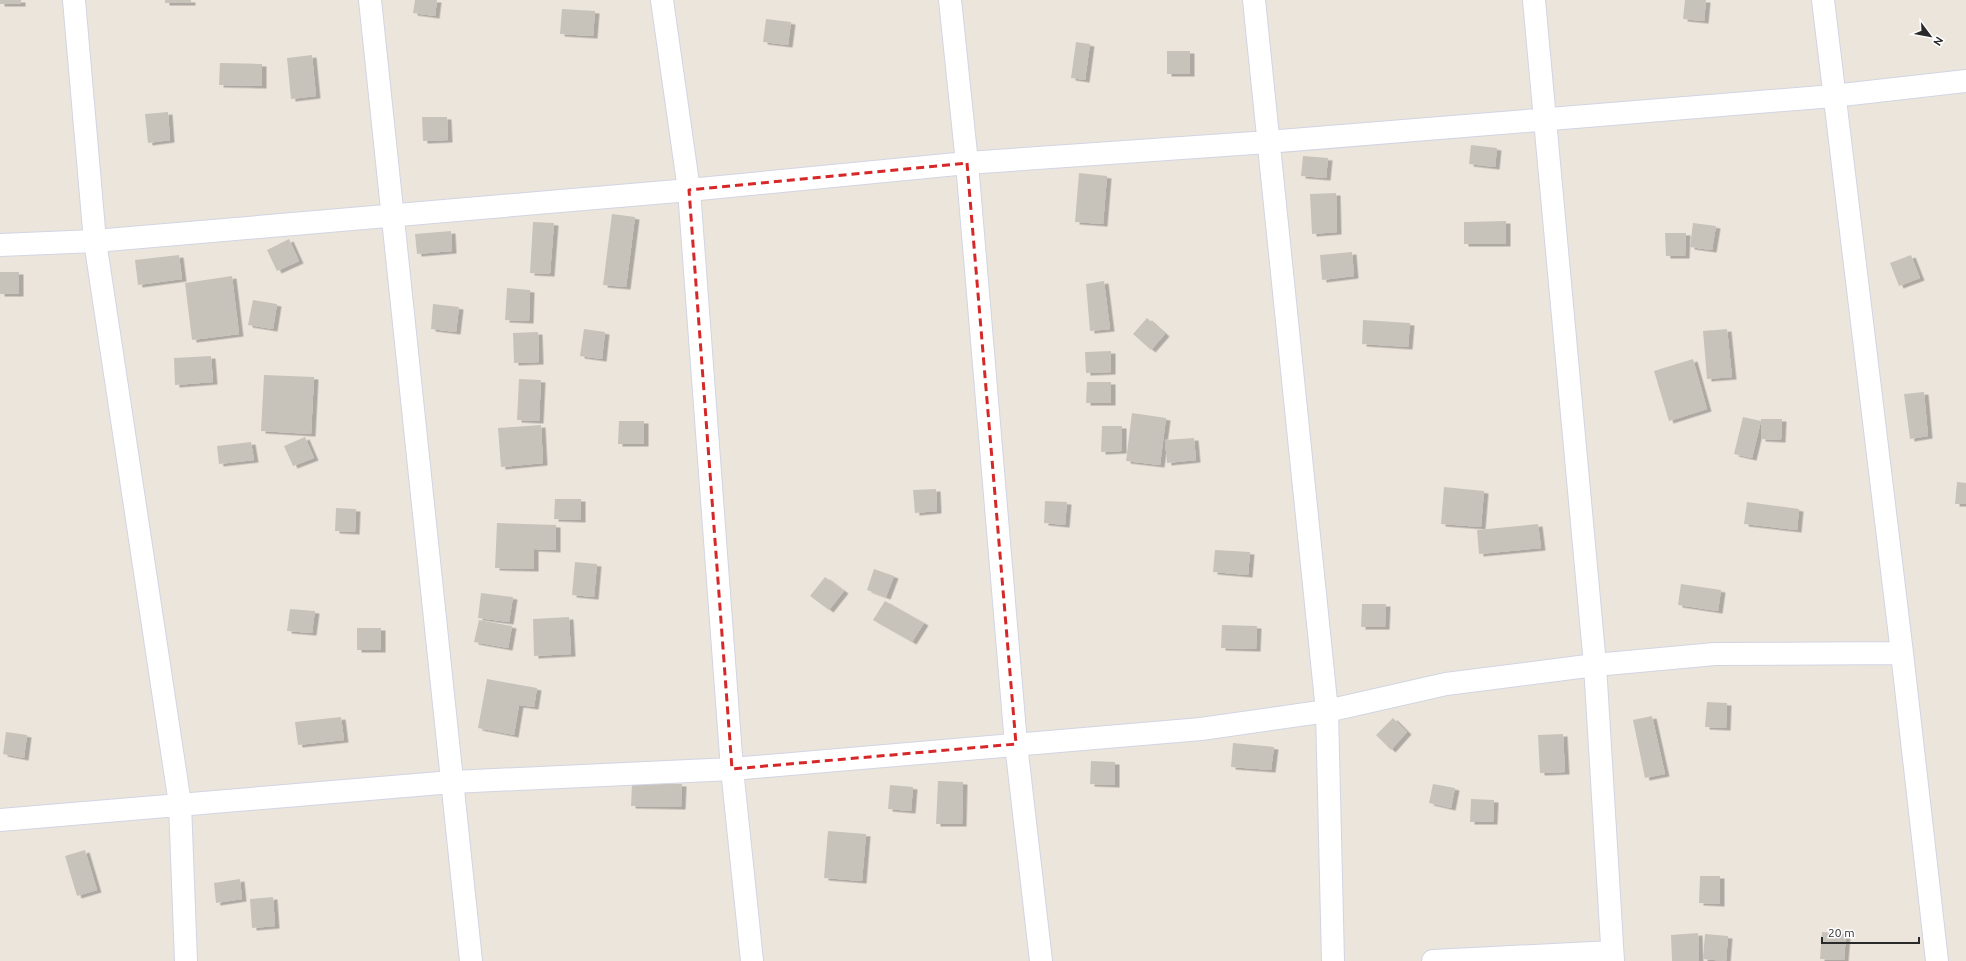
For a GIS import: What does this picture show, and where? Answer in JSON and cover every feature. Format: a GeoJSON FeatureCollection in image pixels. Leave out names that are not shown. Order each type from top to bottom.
{"type":"FeatureCollection","features":[{"type":"Feature","properties":{"kind":"street"},"geometry":{"type":"LineString","coordinates":[[74,0],[95,241],[180,804],[186,961]]}},
{"type":"Feature","properties":{"kind":"street"},"geometry":{"type":"LineString","coordinates":[[370,0],[471,961]]}},
{"type":"Feature","properties":{"kind":"street"},"geometry":{"type":"LineString","coordinates":[[662,0],[689,190],[732,769],[752,961]]}},
{"type":"Feature","properties":{"kind":"street"},"geometry":{"type":"LineString","coordinates":[[950,0],[968,163],[1016,744],[1041,961]]}},
{"type":"Feature","properties":{"kind":"street"},"geometry":{"type":"LineString","coordinates":[[1254,0],[1327,711],[1333,961]]}},
{"type":"Feature","properties":{"kind":"street"},"geometry":{"type":"LineString","coordinates":[[1433,961],[1613,956],[1595,665],[1534,0]]}},
{"type":"Feature","properties":{"kind":"street"},"geometry":{"type":"LineString","coordinates":[[1823,0],[1833,96],[1902,653],[1937,961]]}},
{"type":"Feature","properties":{"kind":"street"},"geometry":{"type":"LineString","coordinates":[[0,245],[95,241],[689,190],[968,163],[1268,142],[1833,96],[1966,81]]}},
{"type":"Feature","properties":{"kind":"street"},"geometry":{"type":"LineString","coordinates":[[0,820],[452,782],[732,769],[1201,729],[1327,711],[1446,684],[1595,665],[1716,654],[1902,653]]}},
{"type":"Feature","properties":{"kind":"highlighted area"},"geometry":{"type":"Polygon","coordinates":[[[967,163],[1016,744],[732,769],[689,190],[967,163]]]}},
{"type":"Feature","properties":{"kind":"building"},"geometry":{"type":"Polygon","coordinates":[[[0,0],[21,0],[21,4],[0,4],[0,0]]]}},
{"type":"Feature","properties":{"kind":"building"},"geometry":{"type":"Polygon","coordinates":[[[165,0],[191,0],[191,3],[165,3],[165,0]]]}},
{"type":"Feature","properties":{"kind":"building"},"geometry":{"type":"Polygon","coordinates":[[[415,0],[437,0],[435,16],[413,13],[415,0]]]}},
{"type":"Feature","properties":{"kind":"building"},"geometry":{"type":"Polygon","coordinates":[[[1685,0],[1706,0],[1704,21],[1683,19],[1685,0]]]}},
{"type":"Feature","properties":{"kind":"building"},"geometry":{"type":"Polygon","coordinates":[[[562,9],[595,11],[593,36],[560,34],[562,9]]]}},
{"type":"Feature","properties":{"kind":"building"},"geometry":{"type":"Polygon","coordinates":[[[766,19],[791,22],[788,45],[763,42],[766,19]]]}},
{"type":"Feature","properties":{"kind":"building"},"geometry":{"type":"Polygon","coordinates":[[[1076,42],[1090,44],[1085,80],[1071,78],[1076,42]]]}},
{"type":"Feature","properties":{"kind":"building"},"geometry":{"type":"Polygon","coordinates":[[[1167,51],[1190,51],[1190,74],[1167,74],[1167,51]]]}},
{"type":"Feature","properties":{"kind":"building"},"geometry":{"type":"Polygon","coordinates":[[[312,55],[316,96],[291,99],[287,58],[312,55]]]}},
{"type":"Feature","properties":{"kind":"building"},"geometry":{"type":"Polygon","coordinates":[[[220,63],[262,64],[262,86],[219,85],[220,63]]]}},
{"type":"Feature","properties":{"kind":"building"},"geometry":{"type":"Polygon","coordinates":[[[168,112],[170,140],[148,143],[145,114],[168,112]]]}},
{"type":"Feature","properties":{"kind":"building"},"geometry":{"type":"Polygon","coordinates":[[[422,117],[447,117],[448,140],[423,141],[422,117]]]}},
{"type":"Feature","properties":{"kind":"building"},"geometry":{"type":"Polygon","coordinates":[[[1471,145],[1497,148],[1495,167],[1469,164],[1471,145]]]}},
{"type":"Feature","properties":{"kind":"building"},"geometry":{"type":"Polygon","coordinates":[[[1303,156],[1328,158],[1326,178],[1301,176],[1303,156]]]}},
{"type":"Feature","properties":{"kind":"building"},"geometry":{"type":"Polygon","coordinates":[[[1079,173],[1107,176],[1103,224],[1075,222],[1079,173]]]}},
{"type":"Feature","properties":{"kind":"building"},"geometry":{"type":"Polygon","coordinates":[[[1336,193],[1337,232],[1312,234],[1310,194],[1336,193]]]}},
{"type":"Feature","properties":{"kind":"building"},"geometry":{"type":"Polygon","coordinates":[[[612,214],[635,217],[626,287],[603,285],[612,214]]]}},
{"type":"Feature","properties":{"kind":"building"},"geometry":{"type":"Polygon","coordinates":[[[1506,221],[1506,244],[1464,244],[1464,222],[1506,221]]]}},
{"type":"Feature","properties":{"kind":"building"},"geometry":{"type":"Polygon","coordinates":[[[533,222],[554,223],[550,274],[530,273],[533,222]]]}},
{"type":"Feature","properties":{"kind":"building"},"geometry":{"type":"Polygon","coordinates":[[[1693,223],[1716,226],[1712,250],[1690,247],[1693,223]]]}},
{"type":"Feature","properties":{"kind":"building"},"geometry":{"type":"Polygon","coordinates":[[[451,231],[452,251],[417,254],[415,234],[451,231]]]}},
{"type":"Feature","properties":{"kind":"building"},"geometry":{"type":"Polygon","coordinates":[[[1665,233],[1686,233],[1685,256],[1666,256],[1665,233]]]}},
{"type":"Feature","properties":{"kind":"building"},"geometry":{"type":"Polygon","coordinates":[[[289,239],[299,261],[277,271],[267,250],[289,239]]]}},
{"type":"Feature","properties":{"kind":"building"},"geometry":{"type":"Polygon","coordinates":[[[1352,252],[1354,276],[1322,280],[1320,255],[1352,252]]]}},
{"type":"Feature","properties":{"kind":"building"},"geometry":{"type":"Polygon","coordinates":[[[179,255],[182,279],[138,285],[135,260],[179,255]]]}},
{"type":"Feature","properties":{"kind":"building"},"geometry":{"type":"Polygon","coordinates":[[[1911,255],[1920,278],[1899,286],[1890,263],[1911,255]]]}},
{"type":"Feature","properties":{"kind":"building"},"geometry":{"type":"Polygon","coordinates":[[[0,272],[19,272],[19,294],[0,294],[0,272]]]}},
{"type":"Feature","properties":{"kind":"building"},"geometry":{"type":"Polygon","coordinates":[[[232,276],[239,334],[192,340],[185,283],[232,276]]]}},
{"type":"Feature","properties":{"kind":"building"},"geometry":{"type":"Polygon","coordinates":[[[1104,281],[1110,329],[1090,331],[1086,284],[1104,281]]]}},
{"type":"Feature","properties":{"kind":"building"},"geometry":{"type":"Polygon","coordinates":[[[507,288],[530,290],[529,321],[505,320],[507,288]]]}},
{"type":"Feature","properties":{"kind":"building"},"geometry":{"type":"Polygon","coordinates":[[[253,300],[277,304],[273,329],[248,325],[253,300]]]}},
{"type":"Feature","properties":{"kind":"building"},"geometry":{"type":"Polygon","coordinates":[[[433,304],[459,307],[456,332],[431,329],[433,304]]]}},
{"type":"Feature","properties":{"kind":"building"},"geometry":{"type":"Polygon","coordinates":[[[1147,318],[1165,334],[1151,350],[1133,334],[1147,318]]]}},
{"type":"Feature","properties":{"kind":"building"},"geometry":{"type":"Polygon","coordinates":[[[1363,320],[1410,323],[1408,347],[1362,344],[1363,320]]]}},
{"type":"Feature","properties":{"kind":"building"},"geometry":{"type":"Polygon","coordinates":[[[584,329],[605,332],[602,359],[580,356],[584,329]]]}},
{"type":"Feature","properties":{"kind":"building"},"geometry":{"type":"Polygon","coordinates":[[[1727,329],[1732,377],[1707,379],[1703,331],[1727,329]]]}},
{"type":"Feature","properties":{"kind":"building"},"geometry":{"type":"Polygon","coordinates":[[[538,332],[539,362],[514,363],[513,333],[538,332]]]}},
{"type":"Feature","properties":{"kind":"building"},"geometry":{"type":"Polygon","coordinates":[[[1111,351],[1111,372],[1086,373],[1085,352],[1111,351]]]}},
{"type":"Feature","properties":{"kind":"building"},"geometry":{"type":"Polygon","coordinates":[[[211,356],[213,382],[175,385],[174,358],[211,356]]]}},
{"type":"Feature","properties":{"kind":"building"},"geometry":{"type":"Polygon","coordinates":[[[1693,359],[1707,409],[1669,421],[1654,371],[1693,359]]]}},
{"type":"Feature","properties":{"kind":"building"},"geometry":{"type":"Polygon","coordinates":[[[264,375],[314,377],[311,434],[261,431],[264,375]]]}},
{"type":"Feature","properties":{"kind":"building"},"geometry":{"type":"Polygon","coordinates":[[[519,379],[541,380],[539,421],[517,420],[519,379]]]}},
{"type":"Feature","properties":{"kind":"building"},"geometry":{"type":"Polygon","coordinates":[[[1087,382],[1111,382],[1111,403],[1086,403],[1087,382]]]}},
{"type":"Feature","properties":{"kind":"building"},"geometry":{"type":"Polygon","coordinates":[[[1924,392],[1928,436],[1910,439],[1904,394],[1924,392]]]}},
{"type":"Feature","properties":{"kind":"building"},"geometry":{"type":"Polygon","coordinates":[[[1132,413],[1166,418],[1160,465],[1126,461],[1132,413]]]}},
{"type":"Feature","properties":{"kind":"building"},"geometry":{"type":"Polygon","coordinates":[[[1743,417],[1761,421],[1752,458],[1734,454],[1743,417]]]}},
{"type":"Feature","properties":{"kind":"building"},"geometry":{"type":"Polygon","coordinates":[[[1761,419],[1782,419],[1781,440],[1761,439],[1761,419]]]}},
{"type":"Feature","properties":{"kind":"building"},"geometry":{"type":"Polygon","coordinates":[[[619,421],[644,421],[644,444],[618,444],[619,421]]]}},
{"type":"Feature","properties":{"kind":"building"},"geometry":{"type":"Polygon","coordinates":[[[541,425],[543,463],[501,467],[498,428],[541,425]]]}},
{"type":"Feature","properties":{"kind":"building"},"geometry":{"type":"Polygon","coordinates":[[[1102,426],[1122,426],[1122,451],[1101,452],[1102,426]]]}},
{"type":"Feature","properties":{"kind":"building"},"geometry":{"type":"Polygon","coordinates":[[[305,437],[314,458],[293,466],[284,446],[305,437]]]}},
{"type":"Feature","properties":{"kind":"building"},"geometry":{"type":"Polygon","coordinates":[[[1194,438],[1196,460],[1167,463],[1165,440],[1194,438]]]}},
{"type":"Feature","properties":{"kind":"building"},"geometry":{"type":"Polygon","coordinates":[[[251,442],[254,460],[219,464],[217,446],[251,442]]]}},
{"type":"Feature","properties":{"kind":"building"},"geometry":{"type":"Polygon","coordinates":[[[1957,482],[1966,483],[1966,504],[1955,504],[1957,482]]]}},
{"type":"Feature","properties":{"kind":"building"},"geometry":{"type":"Polygon","coordinates":[[[1444,487],[1484,491],[1481,527],[1441,524],[1444,487]]]}},
{"type":"Feature","properties":{"kind":"building"},"geometry":{"type":"Polygon","coordinates":[[[936,489],[937,511],[915,513],[913,490],[936,489]]]}},
{"type":"Feature","properties":{"kind":"building"},"geometry":{"type":"Polygon","coordinates":[[[555,499],[581,499],[581,520],[554,519],[555,499]]]}},
{"type":"Feature","properties":{"kind":"building"},"geometry":{"type":"Polygon","coordinates":[[[1045,501],[1067,502],[1065,525],[1044,523],[1045,501]]]}},
{"type":"Feature","properties":{"kind":"building"},"geometry":{"type":"Polygon","coordinates":[[[1747,502],[1799,509],[1797,530],[1744,524],[1747,502]]]}},
{"type":"Feature","properties":{"kind":"building"},"geometry":{"type":"Polygon","coordinates":[[[336,508],[356,509],[355,532],[335,531],[336,508]]]}},
{"type":"Feature","properties":{"kind":"building"},"geometry":{"type":"Polygon","coordinates":[[[497,523],[556,525],[556,550],[534,549],[534,569],[495,568],[497,523]]]}},
{"type":"Feature","properties":{"kind":"building"},"geometry":{"type":"Polygon","coordinates":[[[1538,524],[1541,548],[1479,554],[1477,530],[1538,524]]]}},
{"type":"Feature","properties":{"kind":"building"},"geometry":{"type":"Polygon","coordinates":[[[1215,550],[1250,552],[1248,575],[1213,572],[1215,550]]]}},
{"type":"Feature","properties":{"kind":"building"},"geometry":{"type":"Polygon","coordinates":[[[575,562],[597,564],[594,597],[572,595],[575,562]]]}},
{"type":"Feature","properties":{"kind":"building"},"geometry":{"type":"Polygon","coordinates":[[[874,569],[894,576],[886,597],[867,590],[874,569]]]}},
{"type":"Feature","properties":{"kind":"building"},"geometry":{"type":"Polygon","coordinates":[[[825,577],[844,591],[829,610],[810,596],[825,577]]]}},
{"type":"Feature","properties":{"kind":"building"},"geometry":{"type":"Polygon","coordinates":[[[1681,584],[1721,590],[1718,611],[1678,605],[1681,584]]]}},
{"type":"Feature","properties":{"kind":"building"},"geometry":{"type":"Polygon","coordinates":[[[481,593],[513,597],[509,622],[478,618],[481,593]]]}},
{"type":"Feature","properties":{"kind":"building"},"geometry":{"type":"Polygon","coordinates":[[[885,601],[924,623],[912,642],[873,620],[885,601]]]}},
{"type":"Feature","properties":{"kind":"building"},"geometry":{"type":"Polygon","coordinates":[[[1362,604],[1386,604],[1385,627],[1361,627],[1362,604]]]}},
{"type":"Feature","properties":{"kind":"building"},"geometry":{"type":"Polygon","coordinates":[[[290,609],[315,611],[312,633],[287,631],[290,609]]]}},
{"type":"Feature","properties":{"kind":"building"},"geometry":{"type":"Polygon","coordinates":[[[569,617],[571,654],[534,656],[533,619],[569,617]]]}},
{"type":"Feature","properties":{"kind":"building"},"geometry":{"type":"Polygon","coordinates":[[[479,620],[512,626],[508,648],[474,642],[479,620]]]}},
{"type":"Feature","properties":{"kind":"building"},"geometry":{"type":"Polygon","coordinates":[[[1222,625],[1257,626],[1256,649],[1221,648],[1222,625]]]}},
{"type":"Feature","properties":{"kind":"building"},"geometry":{"type":"Polygon","coordinates":[[[357,628],[381,628],[381,650],[357,650],[357,628]]]}},
{"type":"Feature","properties":{"kind":"building"},"geometry":{"type":"Polygon","coordinates":[[[487,679],[537,688],[534,707],[519,705],[514,735],[478,728],[487,679]]]}},
{"type":"Feature","properties":{"kind":"building"},"geometry":{"type":"Polygon","coordinates":[[[1707,702],[1727,703],[1726,728],[1705,727],[1707,702]]]}},
{"type":"Feature","properties":{"kind":"building"},"geometry":{"type":"Polygon","coordinates":[[[1652,716],[1665,774],[1645,778],[1633,720],[1652,716]]]}},
{"type":"Feature","properties":{"kind":"building"},"geometry":{"type":"Polygon","coordinates":[[[341,717],[344,740],[298,745],[295,722],[341,717]]]}},
{"type":"Feature","properties":{"kind":"building"},"geometry":{"type":"Polygon","coordinates":[[[1393,718],[1407,732],[1391,750],[1376,735],[1393,718]]]}},
{"type":"Feature","properties":{"kind":"building"},"geometry":{"type":"Polygon","coordinates":[[[6,732],[27,735],[24,758],[3,754],[6,732]]]}},
{"type":"Feature","properties":{"kind":"building"},"geometry":{"type":"Polygon","coordinates":[[[1563,734],[1565,772],[1540,773],[1538,735],[1563,734]]]}},
{"type":"Feature","properties":{"kind":"building"},"geometry":{"type":"Polygon","coordinates":[[[1233,743],[1274,747],[1271,770],[1231,767],[1233,743]]]}},
{"type":"Feature","properties":{"kind":"building"},"geometry":{"type":"Polygon","coordinates":[[[1091,761],[1115,762],[1115,785],[1090,784],[1091,761]]]}},
{"type":"Feature","properties":{"kind":"building"},"geometry":{"type":"Polygon","coordinates":[[[938,781],[963,782],[962,824],[936,824],[938,781]]]}},
{"type":"Feature","properties":{"kind":"building"},"geometry":{"type":"Polygon","coordinates":[[[632,783],[682,784],[681,807],[631,806],[632,783]]]}},
{"type":"Feature","properties":{"kind":"building"},"geometry":{"type":"Polygon","coordinates":[[[1433,784],[1455,788],[1451,808],[1429,803],[1433,784]]]}},
{"type":"Feature","properties":{"kind":"building"},"geometry":{"type":"Polygon","coordinates":[[[890,785],[913,787],[911,811],[888,809],[890,785]]]}},
{"type":"Feature","properties":{"kind":"building"},"geometry":{"type":"Polygon","coordinates":[[[1471,799],[1494,800],[1493,822],[1470,822],[1471,799]]]}},
{"type":"Feature","properties":{"kind":"building"},"geometry":{"type":"Polygon","coordinates":[[[828,831],[866,834],[862,881],[824,878],[828,831]]]}},
{"type":"Feature","properties":{"kind":"building"},"geometry":{"type":"Polygon","coordinates":[[[85,850],[97,890],[77,896],[65,856],[85,850]]]}},
{"type":"Feature","properties":{"kind":"building"},"geometry":{"type":"Polygon","coordinates":[[[1700,876],[1720,876],[1720,904],[1699,903],[1700,876]]]}},
{"type":"Feature","properties":{"kind":"building"},"geometry":{"type":"Polygon","coordinates":[[[240,879],[242,899],[216,903],[214,883],[240,879]]]}},
{"type":"Feature","properties":{"kind":"building"},"geometry":{"type":"Polygon","coordinates":[[[273,897],[275,926],[252,928],[250,899],[273,897]]]}},
{"type":"Feature","properties":{"kind":"building"},"geometry":{"type":"Polygon","coordinates":[[[1822,932],[1846,934],[1844,960],[1820,959],[1822,932]]]}},
{"type":"Feature","properties":{"kind":"building"},"geometry":{"type":"Polygon","coordinates":[[[1698,933],[1699,961],[1672,961],[1671,935],[1698,933]]]}},
{"type":"Feature","properties":{"kind":"building"},"geometry":{"type":"Polygon","coordinates":[[[1705,934],[1728,936],[1726,961],[1703,959],[1705,934]]]}}]}
